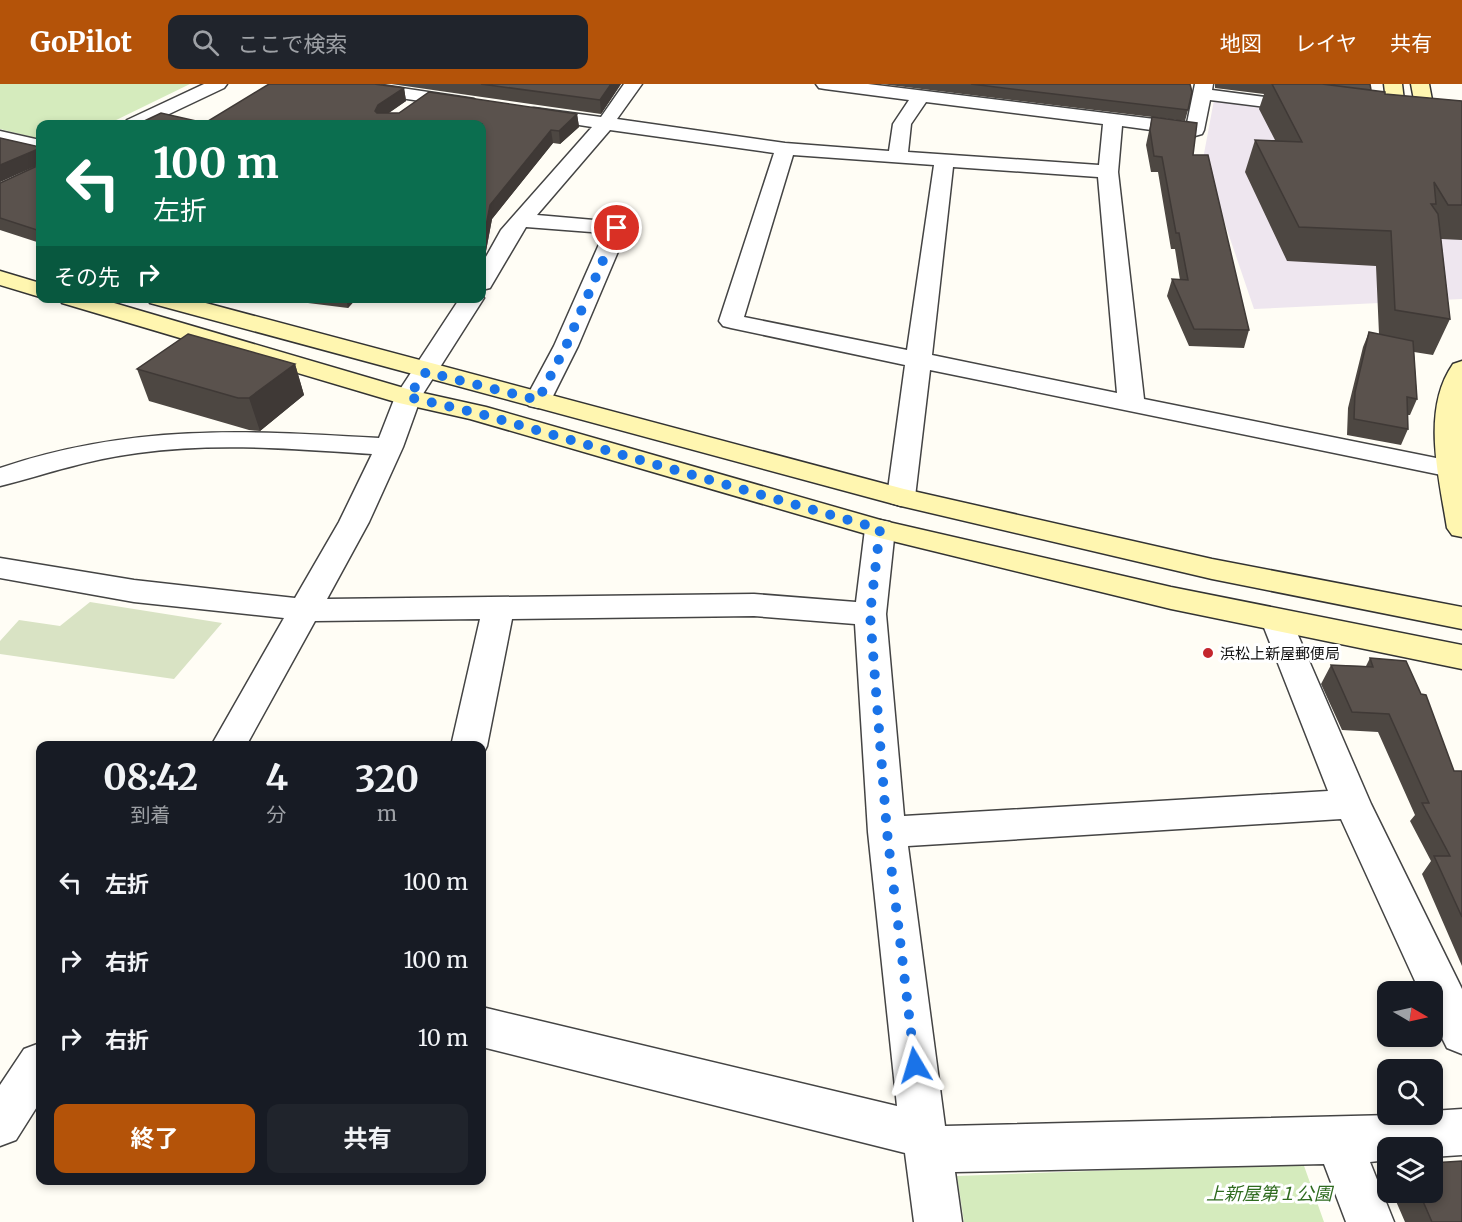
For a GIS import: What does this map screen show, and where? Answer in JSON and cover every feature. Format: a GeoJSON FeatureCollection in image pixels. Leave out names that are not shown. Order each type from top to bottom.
{"type":"FeatureCollection","features":[{"type":"Feature","properties":{"kind":"street"},"geometry":{"type":"LineString","coordinates":[[142,120],[218,84]]}},
{"type":"Feature","properties":{"kind":"street"},"geometry":{"type":"LineString","coordinates":[[339,84],[487,106]]}},
{"type":"Feature","properties":{"kind":"street"},"geometry":{"type":"LineString","coordinates":[[486,274],[509,225],[605,124],[633,84]]}},
{"type":"Feature","properties":{"kind":"street"},"geometry":{"type":"LineString","coordinates":[[825,84],[1195,130],[1203,89],[1321,109]]}},
{"type":"Feature","properties":{"kind":"street"},"geometry":{"type":"LineString","coordinates":[[1393,84],[1397,117]]}},
{"type":"Feature","properties":{"kind":"street"},"geometry":{"type":"LineString","coordinates":[[1420,84],[1427,121]]}},
{"type":"Feature","properties":{"kind":"street"},"geometry":{"type":"LineString","coordinates":[[898,158],[902,124],[921,96]]}},
{"type":"Feature","properties":{"kind":"street"},"geometry":{"type":"LineString","coordinates":[[409,111],[428,97]]}},
{"type":"Feature","properties":{"kind":"street"},"geometry":{"type":"LineString","coordinates":[[511,109],[785,150],[1108,172]]}},
{"type":"Feature","properties":{"kind":"street"},"geometry":{"type":"LineString","coordinates":[[1376,115],[1450,124]]}},
{"type":"Feature","properties":{"kind":"street"},"geometry":{"type":"LineString","coordinates":[[1113,120],[1108,172],[1131,404]]}},
{"type":"Feature","properties":{"kind":"street"},"geometry":{"type":"LineString","coordinates":[[0,137],[36,145]]}},
{"type":"Feature","properties":{"kind":"street"},"geometry":{"type":"LineString","coordinates":[[785,150],[731,321],[1451,469]]}},
{"type":"Feature","properties":{"kind":"street"},"geometry":{"type":"LineString","coordinates":[[901,498],[944,161]]}},
{"type":"Feature","properties":{"kind":"street"},"geometry":{"type":"LineString","coordinates":[[509,225],[617,228],[566,346],[538,400]]}},
{"type":"Feature","properties":{"kind":"street"},"geometry":{"type":"LineString","coordinates":[[0,278],[36,289]]}},
{"type":"Feature","properties":{"kind":"street"},"geometry":{"type":"LineString","coordinates":[[87,303],[408,397],[477,413],[880,529],[1171,598],[1462,657]]}},
{"type":"Feature","properties":{"kind":"street"},"geometry":{"type":"LineString","coordinates":[[176,303],[901,498],[1212,569],[1462,618]]}},
{"type":"Feature","properties":{"kind":"street"},"geometry":{"type":"LineString","coordinates":[[231,741],[354,522],[389,447],[408,397],[469,303]]}},
{"type":"Feature","properties":{"kind":"street"},"geometry":{"type":"LineString","coordinates":[[1462,370],[1451,403],[1451,469],[1462,528]]}},
{"type":"Feature","properties":{"kind":"street"},"geometry":{"type":"LineString","coordinates":[[0,477],[19,470],[104,451],[183,440],[272,441],[389,447]]}},
{"type":"Feature","properties":{"kind":"street"},"geometry":{"type":"LineString","coordinates":[[880,529],[870,614],[887,832],[938,1222]]}},
{"type":"Feature","properties":{"kind":"street"},"geometry":{"type":"LineString","coordinates":[[0,568],[134,591],[305,610],[754,605],[870,614]]}},
{"type":"Feature","properties":{"kind":"street"},"geometry":{"type":"LineString","coordinates":[[470,741],[498,609]]}},
{"type":"Feature","properties":{"kind":"street"},"geometry":{"type":"LineString","coordinates":[[1277,620],[1352,804],[1462,1034]]}},
{"type":"Feature","properties":{"kind":"street"},"geometry":{"type":"LineString","coordinates":[[887,832],[1352,804]]}},
{"type":"Feature","properties":{"kind":"street"},"geometry":{"type":"LineString","coordinates":[[486,1028],[926,1142],[1338,1141],[1462,1132]]}},
{"type":"Feature","properties":{"kind":"street"},"geometry":{"type":"LineString","coordinates":[[1338,1141],[1370,1222]]}},
{"type":"Feature","properties":{"kind":"shaded area"},"geometry":{"type":"Polygon","coordinates":[[[1214,100],[1462,130],[1462,299],[1254,309],[1203,159],[1214,100]]]}},
{"type":"Feature","properties":{"kind":"green space"},"geometry":{"type":"Polygon","coordinates":[[[0,84],[190,84],[116,120],[36,120],[36,138],[0,129],[0,84]]]}},
{"type":"Feature","properties":{"kind":"green space"},"geometry":{"type":"Polygon","coordinates":[[[90,602],[222,623],[174,679],[0,654],[0,641],[19,620],[60,626],[90,602]]]}},
{"type":"Feature","properties":{"kind":"green space","name":"上新屋第１公園"},"geometry":{"type":"Polygon","coordinates":[[[1303,1163],[1324,1222],[964,1222],[957,1176],[1303,1163]]]}},
{"type":"Feature","properties":{"kind":"building"},"geometry":{"type":"Polygon","coordinates":[[[269,84],[374,84],[404,88],[378,105],[375,111],[377,113],[399,113],[429,92],[577,114],[559,131],[551,130],[490,205],[486,226],[486,120],[210,120],[269,84]]]}},
{"type":"Feature","properties":{"kind":"building"},"geometry":{"type":"Polygon","coordinates":[[[481,84],[611,84],[600,100],[481,84]]]}},
{"type":"Feature","properties":{"kind":"building"},"geometry":{"type":"Polygon","coordinates":[[[971,84],[1190,84],[1192,92],[1188,110],[971,84]]]}},
{"type":"Feature","properties":{"kind":"building"},"geometry":{"type":"Polygon","coordinates":[[[1272,84],[1322,84],[1385,92],[1385,94],[1462,101],[1462,205],[1448,205],[1434,182],[1436,204],[1431,204],[1438,214],[1450,319],[1395,310],[1391,231],[1299,227],[1255,140],[1302,142],[1272,84]]]}},
{"type":"Feature","properties":{"kind":"building"},"geometry":{"type":"Polygon","coordinates":[[[1322,84],[1370,84],[1371,90],[1322,84]]]}},
{"type":"Feature","properties":{"kind":"building"},"geometry":{"type":"Polygon","coordinates":[[[161,113],[192,120],[146,120],[161,113]]]}},
{"type":"Feature","properties":{"kind":"building"},"geometry":{"type":"Polygon","coordinates":[[[1152,117],[1197,123],[1193,155],[1208,155],[1249,330],[1194,329],[1172,279],[1188,280],[1179,233],[1176,233],[1162,157],[1154,156],[1150,130],[1152,117]]]}},
{"type":"Feature","properties":{"kind":"building"},"geometry":{"type":"Polygon","coordinates":[[[0,138],[36,146],[36,150],[0,165],[0,138]]]}},
{"type":"Feature","properties":{"kind":"building"},"geometry":{"type":"Polygon","coordinates":[[[36,150],[36,230],[0,218],[0,183],[35,167],[36,150]]]}},
{"type":"Feature","properties":{"kind":"building"},"geometry":{"type":"Polygon","coordinates":[[[1369,332],[1413,341],[1417,399],[1407,397],[1408,429],[1354,419],[1355,392],[1369,332]]]}},
{"type":"Feature","properties":{"kind":"building"},"geometry":{"type":"Polygon","coordinates":[[[188,334],[295,364],[249,398],[238,398],[137,369],[188,334]]]}},
{"type":"Feature","properties":{"kind":"building"},"geometry":{"type":"Polygon","coordinates":[[[1370,658],[1406,661],[1421,694],[1426,695],[1454,771],[1462,771],[1462,917],[1434,856],[1450,856],[1422,803],[1429,803],[1389,714],[1352,712],[1331,665],[1373,667],[1370,658]]]}},
{"type":"Feature","properties":{"kind":"building"},"geometry":{"type":"Polygon","coordinates":[[[1462,1161],[1462,1222],[1432,1222],[1424,1203],[1443,1203],[1443,1162],[1462,1161]]]}},
{"type":"Feature","properties":{"kind":"place","name":"浜松上新屋郵便局"},"geometry":{"type":"Point","coordinates":[1208,653]}},
{"type":"Feature","properties":{"kind":"route"},"geometry":{"type":"LineString","coordinates":[[617,228],[566,346],[538,400],[426,372],[408,397],[477,413],[880,529],[870,614],[887,832],[915,1065]]}}]}
